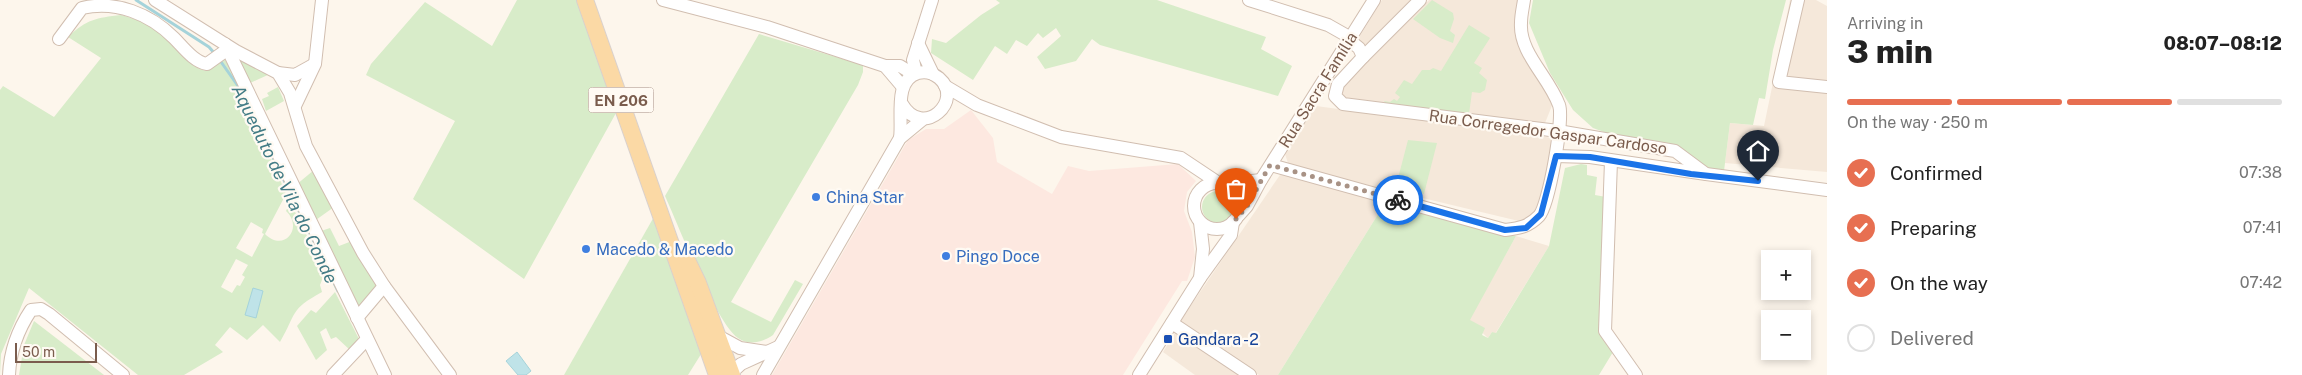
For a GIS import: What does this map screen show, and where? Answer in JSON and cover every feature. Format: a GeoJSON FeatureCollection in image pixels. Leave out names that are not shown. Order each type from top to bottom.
{"type":"FeatureCollection","features":[{"type":"Feature","properties":{"kind":"main road","name":"EN 206"},"geometry":{"type":"LineString","coordinates":[[585,0],[691,302],[727,375]]}},
{"type":"Feature","properties":{"kind":"main road","name":"EN 206"},"geometry":{"type":"LineString","coordinates":[[657,201],[698,283],[718,336],[727,375]]}},
{"type":"Feature","properties":{"kind":"street"},"geometry":{"type":"LineString","coordinates":[[155,0],[226,46],[278,73],[295,75],[308,70],[314,64]]}},
{"type":"Feature","properties":{"kind":"street"},"geometry":{"type":"LineString","coordinates":[[295,106],[314,64],[322,0]]}},
{"type":"Feature","properties":{"kind":"street"},"geometry":{"type":"LineString","coordinates":[[663,0],[686,3],[767,27],[885,66],[900,66],[912,60]]}},
{"type":"Feature","properties":{"kind":"street"},"geometry":{"type":"LineString","coordinates":[[914,74],[912,60],[932,0]]}},
{"type":"Feature","properties":{"kind":"street"},"geometry":{"type":"LineString","coordinates":[[1249,0],[1328,24],[1350,39],[1359,48],[1363,57],[1420,0]]}},
{"type":"Feature","properties":{"kind":"street","name":"Rua Sacra Família"},"geometry":{"type":"LineString","coordinates":[[1139,375],[1200,278],[1231,235],[1236,218],[1247,206],[1270,165],[1374,0]]}},
{"type":"Feature","properties":{"kind":"street"},"geometry":{"type":"LineString","coordinates":[[1270,165],[1505,230],[1526,228],[1541,214],[1556,156],[1560,106],[1524,43],[1520,24],[1524,0]]}},
{"type":"Feature","properties":{"kind":"street"},"geometry":{"type":"LineString","coordinates":[[1798,0],[1779,82],[1827,87]]}},
{"type":"Feature","properties":{"kind":"street"},"geometry":{"type":"LineString","coordinates":[[59,39],[82,8],[94,5],[134,10],[172,36],[200,62],[208,64],[226,46]]}},
{"type":"Feature","properties":{"kind":"street"},"geometry":{"type":"LineString","coordinates":[[918,44],[933,74],[946,86],[977,105],[1061,136],[1180,158],[1222,183],[1232,188],[1240,200],[1236,218],[1220,229],[1213,229],[1200,222],[1194,208],[1197,193],[1210,183],[1222,183],[1261,180]]}},
{"type":"Feature","properties":{"kind":"street"},"geometry":{"type":"LineString","coordinates":[[226,46],[385,375]]}},
{"type":"Feature","properties":{"kind":"street","name":"Rua Corregedor Gaspar Cardoso"},"geometry":{"type":"LineString","coordinates":[[1363,57],[1338,84],[1335,96],[1343,104],[1558,131],[1675,151],[1706,174],[1827,190]]}},
{"type":"Feature","properties":{"kind":"street"},"geometry":{"type":"LineString","coordinates":[[885,66],[902,86],[900,138]]}},
{"type":"Feature","properties":{"kind":"street"},"geometry":{"type":"LineString","coordinates":[[900,66],[914,74],[933,74]]}},
{"type":"Feature","properties":{"kind":"street"},"geometry":{"type":"LineString","coordinates":[[278,73],[287,86],[295,106],[306,146],[363,253],[384,286],[450,375]]}},
{"type":"Feature","properties":{"kind":"street"},"geometry":{"type":"LineString","coordinates":[[902,86],[914,74]]}},
{"type":"Feature","properties":{"kind":"street"},"geometry":{"type":"LineString","coordinates":[[761,373],[772,349],[900,138],[924,119],[932,117],[943,108],[947,98],[946,86]]}},
{"type":"Feature","properties":{"kind":"street"},"geometry":{"type":"LineString","coordinates":[[902,104],[910,114],[924,119]]}},
{"type":"Feature","properties":{"kind":"street"},"geometry":{"type":"LineString","coordinates":[[1556,156],[1590,157],[1706,174]]}},
{"type":"Feature","properties":{"kind":"street"},"geometry":{"type":"LineString","coordinates":[[1611,161],[1605,331],[1636,375]]}},
{"type":"Feature","properties":{"kind":"street","name":"Rua Sacra Família"},"geometry":{"type":"LineString","coordinates":[[1200,222],[1203,249],[1200,278]]}},
{"type":"Feature","properties":{"kind":"street"},"geometry":{"type":"LineString","coordinates":[[357,318],[384,286]]}},
{"type":"Feature","properties":{"kind":"street"},"geometry":{"type":"LineString","coordinates":[[9,375],[10,352],[26,318],[31,310],[36,309],[49,314],[123,375]]}},
{"type":"Feature","properties":{"kind":"street"},"geometry":{"type":"LineString","coordinates":[[1172,323],[1250,375]]}},
{"type":"Feature","properties":{"kind":"street"},"geometry":{"type":"LineString","coordinates":[[718,336],[740,348],[772,349]]}},
{"type":"Feature","properties":{"kind":"street"},"geometry":{"type":"LineString","coordinates":[[333,375],[367,339]]}},
{"type":"Feature","properties":{"kind":"street"},"geometry":{"type":"LineString","coordinates":[[727,375],[741,364],[772,349]]}},
{"type":"Feature","properties":{"kind":"shaded area"},"geometry":{"type":"Polygon","coordinates":[[[1382,0],[1416,0],[1366,51],[1358,39],[1382,0]]]}},
{"type":"Feature","properties":{"kind":"shaded area"},"geometry":{"type":"Polygon","coordinates":[[[1429,0],[1520,0],[1516,20],[1553,103],[1545,123],[1351,103],[1343,97],[1342,88],[1429,0]]]}},
{"type":"Feature","properties":{"kind":"shaded area"},"geometry":{"type":"Polygon","coordinates":[[[1790,0],[1816,0],[1827,6],[1827,172],[1725,163],[1730,123],[1764,126],[1790,0]]]}},
{"type":"Feature","properties":{"kind":"shaded area"},"geometry":{"type":"Polygon","coordinates":[[[1316,106],[1553,138],[1538,212],[1527,223],[1289,166],[1285,154],[1316,106]]]}},
{"type":"Feature","properties":{"kind":"shaded area"},"geometry":{"type":"Polygon","coordinates":[[[971,110],[993,138],[997,162],[1052,194],[1068,166],[1089,171],[1178,164],[1196,181],[1187,192],[1184,211],[1192,232],[1195,257],[1187,281],[1182,281],[1123,375],[772,375],[908,140],[926,129],[944,129],[971,110]]]}},
{"type":"Feature","properties":{"kind":"shaded area"},"geometry":{"type":"Polygon","coordinates":[[[1282,172],[1385,203],[1278,375],[1259,375],[1179,323],[1282,172]]]}},
{"type":"Feature","properties":{"kind":"shaded area"},"geometry":{"type":"Polygon","coordinates":[[[1516,236],[1549,246],[1495,334],[1492,332],[1488,338],[1469,320],[1516,236]]]}},
{"type":"Feature","properties":{"kind":"shaded area"},"geometry":{"type":"Polygon","coordinates":[[[1176,331],[1242,375],[1195,375],[1163,352],[1176,331]]]}},
{"type":"Feature","properties":{"kind":"green space"},"geometry":{"type":"Polygon","coordinates":[[[517,0],[577,0],[616,113],[524,279],[413,199],[455,121],[366,75],[371,64],[425,2],[492,46],[517,0]]]}},
{"type":"Feature","properties":{"kind":"green space"},"geometry":{"type":"Polygon","coordinates":[[[996,0],[1157,0],[1266,37],[1261,49],[1292,66],[1278,96],[1100,45],[1092,39],[1076,61],[1045,69],[1037,57],[1061,36],[1056,28],[1043,38],[1038,33],[1027,46],[1016,40],[1007,54],[995,46],[973,80],[931,53],[932,39],[946,43],[981,15],[1000,3],[996,0]]]}},
{"type":"Feature","properties":{"kind":"green space"},"geometry":{"type":"Polygon","coordinates":[[[1432,0],[1453,13],[1454,19],[1450,31],[1455,35],[1453,43],[1440,38],[1413,19],[1432,0]]]}},
{"type":"Feature","properties":{"kind":"green space"},"geometry":{"type":"Polygon","coordinates":[[[1533,0],[1786,0],[1773,50],[1765,99],[1759,98],[1753,125],[1730,123],[1724,171],[1713,170],[1700,163],[1677,145],[1612,135],[1593,128],[1573,110],[1550,73],[1529,23],[1533,0]]]}},
{"type":"Feature","properties":{"kind":"green space"},"geometry":{"type":"Polygon","coordinates":[[[121,15],[141,22],[166,35],[190,62],[199,69],[206,71],[223,58],[234,71],[286,194],[265,234],[279,241],[285,240],[289,236],[293,224],[286,211],[290,202],[325,272],[320,285],[322,292],[299,308],[280,342],[263,325],[247,340],[230,327],[215,345],[223,352],[184,375],[138,375],[29,288],[1,354],[0,375],[0,90],[3,86],[54,117],[101,58],[68,37],[92,20],[121,15]],[[251,222],[236,248],[252,257],[264,234],[262,233],[263,229],[251,222]],[[236,259],[221,287],[232,293],[237,285],[240,286],[245,277],[242,275],[248,265],[236,259]]]}},
{"type":"Feature","properties":{"kind":"green space"},"geometry":{"type":"Polygon","coordinates":[[[1469,25],[1490,38],[1474,63],[1482,68],[1479,73],[1487,80],[1485,90],[1480,93],[1472,92],[1469,114],[1386,105],[1384,101],[1390,102],[1394,99],[1397,101],[1400,97],[1395,93],[1404,80],[1412,84],[1422,70],[1433,68],[1441,71],[1469,25]]]}},
{"type":"Feature","properties":{"kind":"green space"},"geometry":{"type":"Polygon","coordinates":[[[759,34],[863,65],[863,72],[858,85],[731,302],[771,322],[795,280],[803,284],[773,335],[765,340],[747,342],[738,338],[729,329],[719,313],[698,272],[665,196],[759,34]]]}},
{"type":"Feature","properties":{"kind":"green space"},"geometry":{"type":"Polygon","coordinates":[[[236,56],[270,74],[248,84],[236,56]]]}},
{"type":"Feature","properties":{"kind":"green space"},"geometry":{"type":"Polygon","coordinates":[[[278,87],[284,101],[266,111],[262,99],[269,96],[267,93],[278,87]]]}},
{"type":"Feature","properties":{"kind":"green space"},"geometry":{"type":"Polygon","coordinates":[[[1408,140],[1437,143],[1424,194],[1396,186],[1408,140]]]}},
{"type":"Feature","properties":{"kind":"green space"},"geometry":{"type":"Polygon","coordinates":[[[1581,164],[1587,165],[1587,175],[1597,177],[1595,195],[1606,197],[1601,324],[1613,352],[1599,375],[1278,375],[1385,203],[1516,236],[1470,320],[1485,328],[1482,335],[1488,338],[1492,332],[1496,333],[1549,246],[1565,168],[1581,164]]]}},
{"type":"Feature","properties":{"kind":"green space"},"geometry":{"type":"Polygon","coordinates":[[[314,170],[334,207],[313,222],[296,185],[314,170]]]}},
{"type":"Feature","properties":{"kind":"green space"},"geometry":{"type":"Polygon","coordinates":[[[1218,191],[1224,192],[1229,196],[1233,201],[1233,213],[1229,218],[1224,222],[1218,223],[1212,222],[1207,218],[1203,213],[1202,207],[1203,201],[1207,196],[1212,192],[1218,191]]]}},
{"type":"Feature","properties":{"kind":"green space"},"geometry":{"type":"Polygon","coordinates":[[[655,215],[703,351],[688,375],[564,375],[655,215]]]}},
{"type":"Feature","properties":{"kind":"green space"},"geometry":{"type":"Polygon","coordinates":[[[330,228],[339,246],[352,241],[378,286],[360,310],[318,232],[330,228]]]}},
{"type":"Feature","properties":{"kind":"green space"},"geometry":{"type":"Polygon","coordinates":[[[335,292],[360,341],[350,350],[336,337],[331,339],[326,328],[320,332],[327,350],[316,360],[297,326],[311,310],[316,313],[335,292]]]}},
{"type":"Feature","properties":{"kind":"green space"},"geometry":{"type":"Polygon","coordinates":[[[34,321],[104,375],[19,375],[24,345],[34,321]]]}},
{"type":"Feature","properties":{"kind":"water"},"geometry":{"type":"Polygon","coordinates":[[[253,288],[263,291],[256,318],[245,315],[253,288]]]}},
{"type":"Feature","properties":{"kind":"water"},"geometry":{"type":"Polygon","coordinates":[[[517,352],[531,371],[526,375],[518,375],[506,361],[517,352]]]}},
{"type":"Feature","properties":{"kind":"waterway","name":"Aqueduto de Vila do Conde"},"geometry":{"type":"LineString","coordinates":[[136,0],[209,47],[215,54]]}},
{"type":"Feature","properties":{"kind":"waterway","name":"Aqueduto de Vila do Conde"},"geometry":{"type":"LineString","coordinates":[[219,59],[238,86],[338,291]]}},
{"type":"Feature","properties":{"kind":"way so far"},"geometry":{"type":"LineString","coordinates":[[1236,219],[1247,206],[1270,165],[1398,200]]}},
{"type":"Feature","properties":{"kind":"place","name":"China Star"},"geometry":{"type":"Point","coordinates":[816,197]}},
{"type":"Feature","properties":{"kind":"place","name":"Macedo & Macedo"},"geometry":{"type":"Point","coordinates":[586,249]}},
{"type":"Feature","properties":{"kind":"place","name":"Pingo Doce"},"geometry":{"type":"Point","coordinates":[946,256]}},
{"type":"Feature","properties":{"kind":"place","name":"Gandara -2"},"geometry":{"type":"Point","coordinates":[1168,339]}},
{"type":"Feature","properties":{"kind":"route"},"geometry":{"type":"LineString","coordinates":[[1398,200],[1505,230],[1526,228],[1541,214],[1547,197],[1556,156],[1590,157],[1691,174],[1706,174],[1758,181]]}}]}
